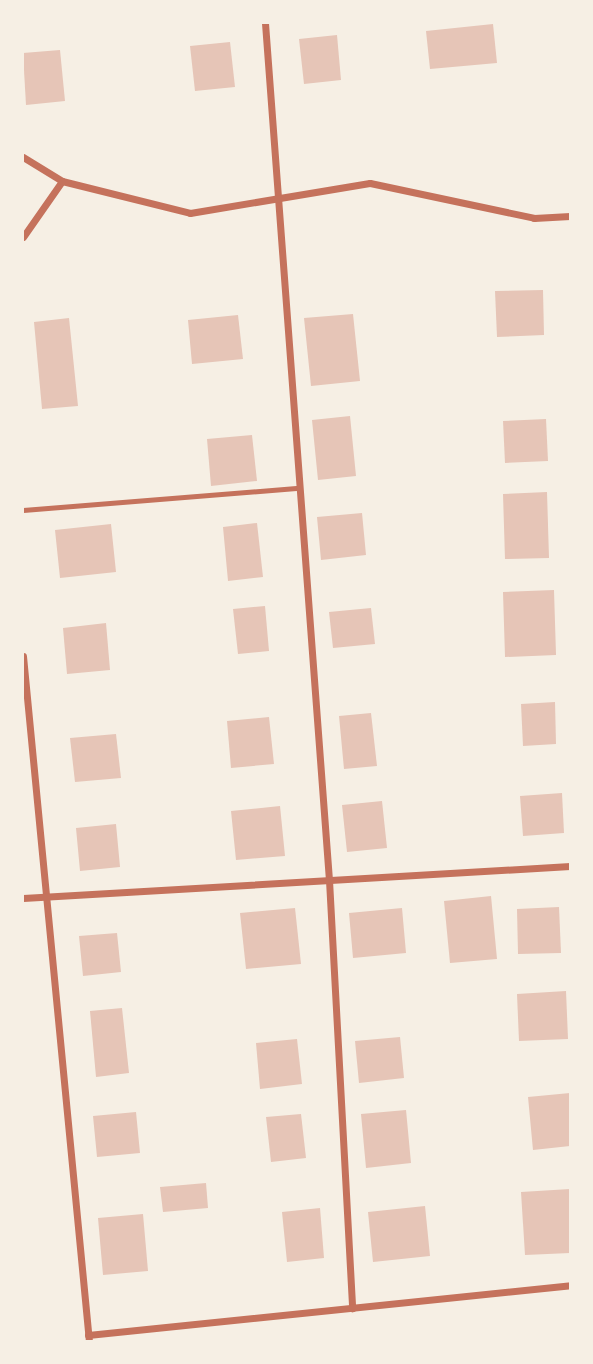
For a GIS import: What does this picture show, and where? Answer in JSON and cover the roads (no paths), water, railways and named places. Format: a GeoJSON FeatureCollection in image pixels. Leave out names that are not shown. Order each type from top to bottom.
{"type":"FeatureCollection","features":[{"type":"Feature","properties":{"kind":"street"},"geometry":{"type":"LineString","coordinates":[[265,23],[296,488],[329,880],[352,1308]]}},
{"type":"Feature","properties":{"kind":"street"},"geometry":{"type":"LineString","coordinates":[[23,157],[62,181],[190,213],[370,183],[534,218],[570,216]]}},
{"type":"Feature","properties":{"kind":"street"},"geometry":{"type":"LineString","coordinates":[[23,237],[62,181]]}},
{"type":"Feature","properties":{"kind":"street"},"geometry":{"type":"LineString","coordinates":[[23,656],[42,897],[88,1338],[570,1285]]}},
{"type":"Feature","properties":{"kind":"street"},"geometry":{"type":"LineString","coordinates":[[23,898],[570,866]]}},
{"type":"Feature","properties":{"kind":"lane"},"geometry":{"type":"LineString","coordinates":[[23,510],[296,488]]}}]}
